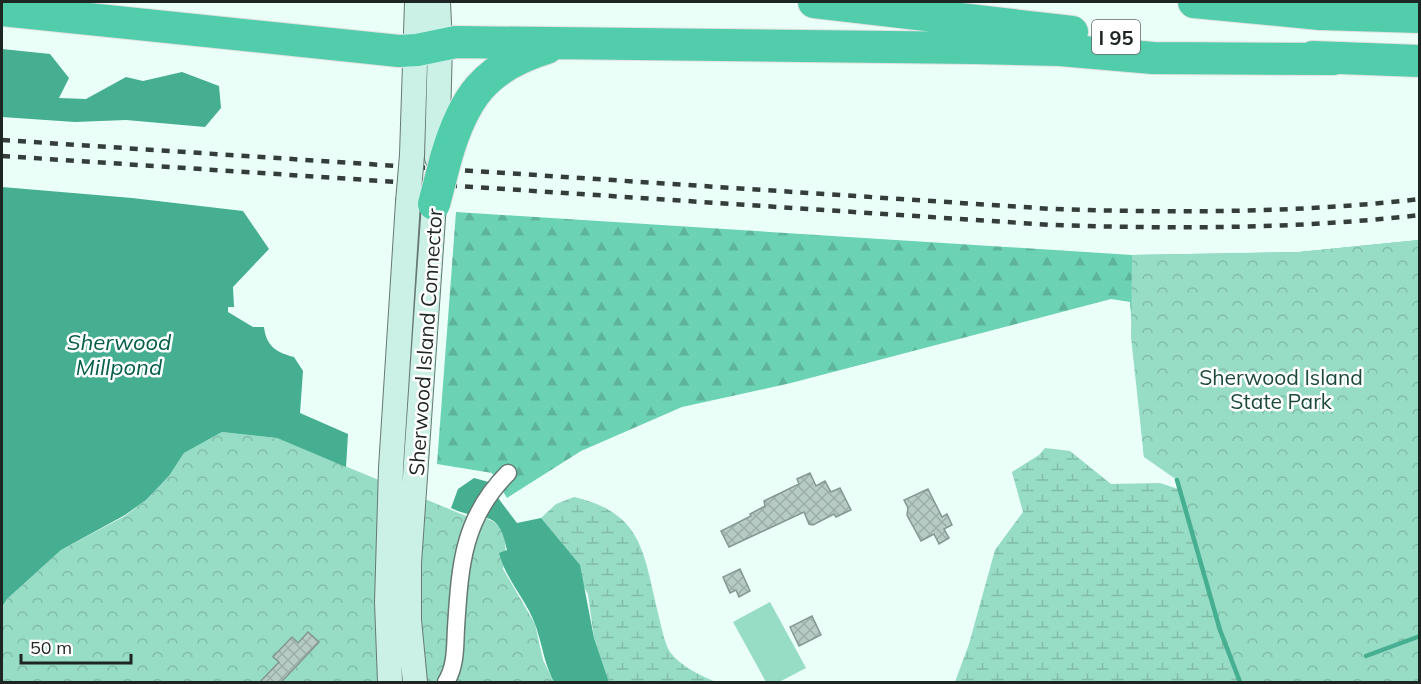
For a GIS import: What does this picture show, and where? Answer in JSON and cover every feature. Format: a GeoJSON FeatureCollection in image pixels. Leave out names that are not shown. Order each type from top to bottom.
{"type":"FeatureCollection","features":[{"type":"Feature","properties":{"kind":"highway","name":"I 95"},"geometry":{"type":"LineString","coordinates":[[814,2],[1174,44],[1333,59],[1419,61]]}},
{"type":"Feature","properties":{"kind":"highway"},"geometry":{"type":"LineString","coordinates":[[1194,2],[1320,14],[1419,17]]}},
{"type":"Feature","properties":{"kind":"highway"},"geometry":{"type":"LineString","coordinates":[[1244,2],[1320,14]]}},
{"type":"Feature","properties":{"kind":"highway"},"geometry":{"type":"LineString","coordinates":[[2,10],[364,48],[428,48],[456,42],[973,48],[1060,50],[1153,58],[1333,59]]}},
{"type":"Feature","properties":{"kind":"highway"},"geometry":{"type":"LineString","coordinates":[[421,203],[462,110],[479,88],[514,61],[562,44]]}},
{"type":"Feature","properties":{"kind":"street","name":"Sherwood Island Connector"},"geometry":{"type":"LineString","coordinates":[[428,5],[428,48],[441,158]]}},
{"type":"Feature","properties":{"kind":"street","name":"Sherwood Island Connector"},"geometry":{"type":"LineString","coordinates":[[415,682],[409,620],[409,563],[421,203],[412,155],[428,48]]}},
{"type":"Feature","properties":{"kind":"street","name":"Sherwood Island Connector"},"geometry":{"type":"LineString","coordinates":[[390,682],[387,602],[392,458],[421,203]]}},
{"type":"Feature","properties":{"kind":"street"},"geometry":{"type":"LineString","coordinates":[[446,682],[454,658],[463,549],[476,518],[498,483],[508,474]]}},
{"type":"Feature","properties":{"kind":"green space"},"geometry":{"type":"Polygon","coordinates":[[[456,212],[1132,255],[1299,252],[1419,240],[1144,457],[1130,302],[1111,299],[791,383],[682,407],[581,451],[507,498],[492,473],[437,464],[456,212]]]}},
{"type":"Feature","properties":{"kind":"green space","name":"Sherwood Island State Park"},"geometry":{"type":"Polygon","coordinates":[[[1419,240],[1419,682],[1240,682],[1220,630],[1177,480],[1144,457],[1131,337],[1132,255],[1299,252],[1419,240]]]}},
{"type":"Feature","properties":{"kind":"green space"},"geometry":{"type":"Polygon","coordinates":[[[222,432],[277,438],[466,516],[479,517],[496,524],[501,530],[506,546],[503,569],[535,624],[543,660],[554,682],[2,682],[2,607],[7,599],[61,550],[125,516],[146,500],[169,476],[184,453],[222,432]]]}},
{"type":"Feature","properties":{"kind":"green space"},"geometry":{"type":"Polygon","coordinates":[[[1045,448],[1070,451],[1111,484],[1160,483],[1205,498],[1397,682],[955,682],[969,644],[995,550],[1023,512],[1012,472],[1039,455],[1045,448]]]}},
{"type":"Feature","properties":{"kind":"green space"},"geometry":{"type":"Polygon","coordinates":[[[574,497],[597,504],[614,513],[627,525],[643,554],[670,652],[697,674],[716,682],[609,682],[594,638],[588,594],[541,518],[556,504],[574,497]]]}},
{"type":"Feature","properties":{"kind":"green space"},"geometry":{"type":"Polygon","coordinates":[[[770,602],[806,668],[779,682],[766,682],[733,622],[770,602]]]}},
{"type":"Feature","properties":{"kind":"water"},"geometry":{"type":"Polygon","coordinates":[[[2,49],[50,54],[69,78],[59,98],[86,99],[126,77],[143,81],[182,72],[219,86],[221,108],[205,127],[126,120],[75,122],[2,117],[2,49]]]}},
{"type":"Feature","properties":{"kind":"water","name":"Sherwood Millpond"},"geometry":{"type":"Polygon","coordinates":[[[2,187],[132,198],[243,211],[269,249],[233,287],[234,307],[228,307],[228,312],[253,327],[264,327],[267,339],[273,348],[294,357],[303,371],[300,413],[348,434],[346,467],[277,438],[222,432],[184,453],[169,476],[146,500],[125,515],[61,550],[7,599],[2,607],[2,187]]]}},
{"type":"Feature","properties":{"kind":"water"},"geometry":{"type":"Polygon","coordinates":[[[474,478],[496,484],[495,494],[517,523],[541,518],[580,565],[594,638],[609,682],[554,682],[531,615],[502,563],[499,553],[507,550],[499,527],[488,518],[451,508],[458,489],[474,478]]]}},
{"type":"Feature","properties":{"kind":"building"},"geometry":{"type":"Polygon","coordinates":[[[810,473],[816,486],[825,481],[831,492],[840,488],[851,510],[836,517],[834,514],[813,525],[809,524],[804,512],[729,547],[721,531],[751,516],[750,514],[765,506],[764,501],[799,484],[797,479],[810,473]]]}},
{"type":"Feature","properties":{"kind":"building"},"geometry":{"type":"Polygon","coordinates":[[[928,489],[942,517],[947,514],[952,525],[944,529],[949,538],[939,544],[934,534],[921,541],[907,515],[908,508],[904,500],[928,489]]]}},
{"type":"Feature","properties":{"kind":"building"},"geometry":{"type":"Polygon","coordinates":[[[740,569],[750,591],[739,597],[736,590],[730,593],[723,577],[740,569]]]}},
{"type":"Feature","properties":{"kind":"building"},"geometry":{"type":"Polygon","coordinates":[[[812,616],[821,635],[799,646],[790,627],[812,616]]]}},
{"type":"Feature","properties":{"kind":"building"},"geometry":{"type":"Polygon","coordinates":[[[308,632],[319,642],[287,676],[281,682],[260,682],[279,662],[273,657],[292,637],[298,643],[308,632]]]}},
{"type":"Feature","properties":{"kind":"waterway"},"geometry":{"type":"LineString","coordinates":[[1177,480],[1220,630],[1240,682]]}},
{"type":"Feature","properties":{"kind":"waterway"},"geometry":{"type":"LineString","coordinates":[[1366,656],[1420,636]]}},
{"type":"Feature","properties":{"kind":"railway"},"geometry":{"type":"LineString","coordinates":[[2,140],[1053,209],[1236,211],[1328,207],[1420,199]]}},
{"type":"Feature","properties":{"kind":"railway"},"geometry":{"type":"LineString","coordinates":[[2,156],[1052,225],[1236,227],[1328,223],[1420,215]]}}]}
